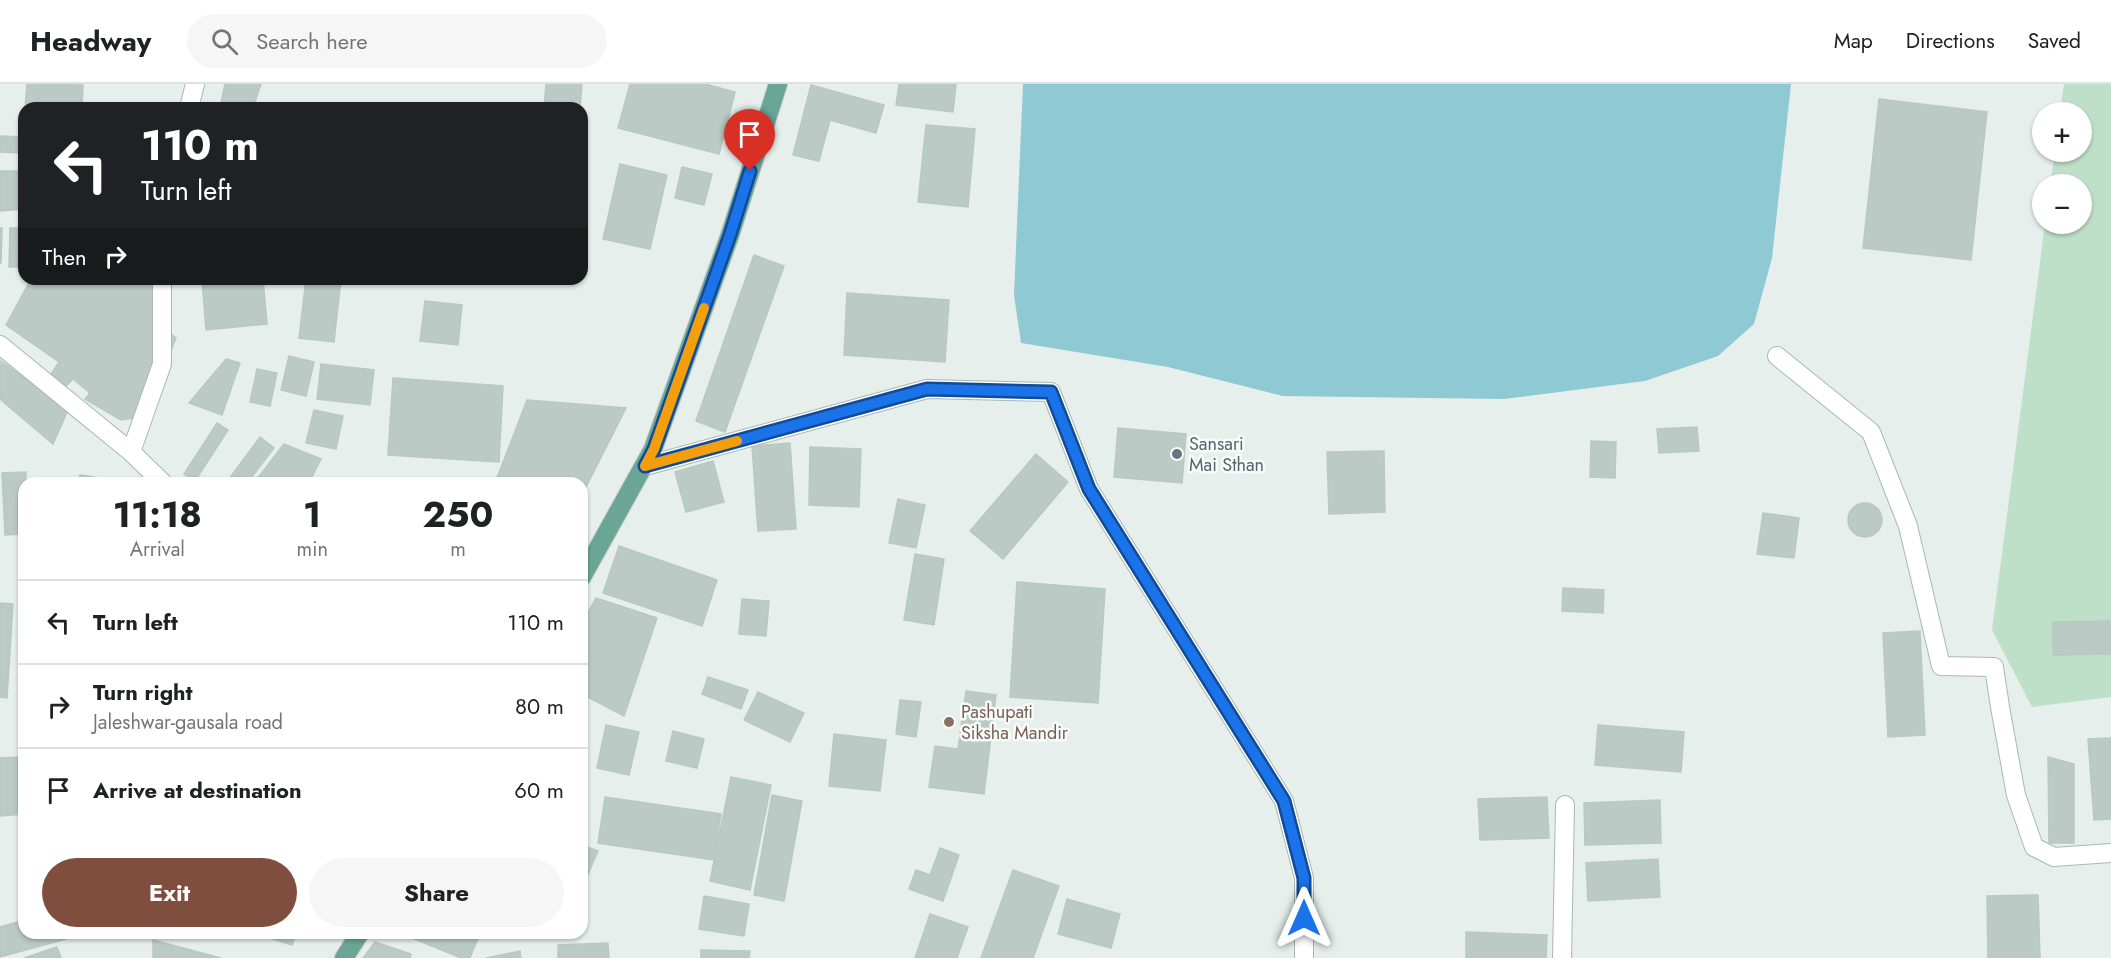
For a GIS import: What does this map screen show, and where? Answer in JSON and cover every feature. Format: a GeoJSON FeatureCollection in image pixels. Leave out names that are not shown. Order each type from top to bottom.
{"type":"FeatureCollection","features":[{"type":"Feature","properties":{"kind":"main road"},"geometry":{"type":"LineString","coordinates":[[588,566],[654,449],[726,247],[778,84]]}},
{"type":"Feature","properties":{"kind":"main road"},"geometry":{"type":"LineString","coordinates":[[344,958],[356,939]]}},
{"type":"Feature","properties":{"kind":"street"},"geometry":{"type":"LineString","coordinates":[[190,102],[195,84]]}},
{"type":"Feature","properties":{"kind":"street"},"geometry":{"type":"LineString","coordinates":[[132,452],[162,364],[162,285]]}},
{"type":"Feature","properties":{"kind":"street"},"geometry":{"type":"LineString","coordinates":[[0,345],[132,452],[157,477]]}},
{"type":"Feature","properties":{"kind":"street"},"geometry":{"type":"LineString","coordinates":[[1776,356],[1871,432],[1908,526],[1941,666],[1994,667],[2016,795],[2034,847],[2054,857],[2111,853]]}},
{"type":"Feature","properties":{"kind":"street"},"geometry":{"type":"LineString","coordinates":[[645,466],[927,389],[1051,392],[1089,489],[1284,801],[1304,878],[1304,958]]}},
{"type":"Feature","properties":{"kind":"street"},"geometry":{"type":"LineString","coordinates":[[1562,958],[1565,805]]}},
{"type":"Feature","properties":{"kind":"green space"},"geometry":{"type":"Polygon","coordinates":[[[2064,84],[2111,84],[2111,697],[2032,707],[1992,630],[2044,234],[2092,234],[2092,174],[2052,174],[2053,162],[2092,162],[2092,102],[2061,102],[2064,84]]]}},
{"type":"Feature","properties":{"kind":"water"},"geometry":{"type":"Polygon","coordinates":[[[1023,84],[1791,84],[1772,258],[1754,324],[1718,356],[1645,381],[1504,399],[1283,396],[1168,367],[1021,343],[1014,295],[1023,84]]]}},
{"type":"Feature","properties":{"kind":"building"},"geometry":{"type":"Polygon","coordinates":[[[27,84],[83,85],[82,102],[26,102],[27,84]]]}},
{"type":"Feature","properties":{"kind":"building"},"geometry":{"type":"Polygon","coordinates":[[[225,84],[261,84],[255,102],[221,102],[225,84]]]}},
{"type":"Feature","properties":{"kind":"building"},"geometry":{"type":"Polygon","coordinates":[[[546,84],[582,84],[580,102],[544,102],[546,84]]]}},
{"type":"Feature","properties":{"kind":"building"},"geometry":{"type":"Polygon","coordinates":[[[630,84],[705,84],[735,92],[719,154],[618,128],[630,84]]]}},
{"type":"Feature","properties":{"kind":"building"},"geometry":{"type":"Polygon","coordinates":[[[899,84],[956,84],[953,112],[896,105],[899,84]]]}},
{"type":"Feature","properties":{"kind":"building"},"geometry":{"type":"Polygon","coordinates":[[[811,85],[884,105],[876,133],[830,120],[819,161],[793,155],[811,85]]]}},
{"type":"Feature","properties":{"kind":"building"},"geometry":{"type":"Polygon","coordinates":[[[1879,99],[1987,112],[1971,260],[1863,248],[1879,99]]]}},
{"type":"Feature","properties":{"kind":"building"},"geometry":{"type":"Polygon","coordinates":[[[926,125],[975,129],[968,207],[918,202],[926,125]]]}},
{"type":"Feature","properties":{"kind":"building"},"geometry":{"type":"Polygon","coordinates":[[[0,136],[18,137],[18,153],[0,152],[0,136]]]}},
{"type":"Feature","properties":{"kind":"building"},"geometry":{"type":"Polygon","coordinates":[[[620,164],[667,175],[650,249],[603,239],[620,164]]]}},
{"type":"Feature","properties":{"kind":"building"},"geometry":{"type":"Polygon","coordinates":[[[682,167],[712,174],[704,205],[675,198],[682,167]]]}},
{"type":"Feature","properties":{"kind":"building"},"geometry":{"type":"Polygon","coordinates":[[[0,171],[18,171],[18,210],[0,211],[0,171]]]}},
{"type":"Feature","properties":{"kind":"building"},"geometry":{"type":"Polygon","coordinates":[[[0,228],[2,228],[1,263],[0,263],[0,228]]]}},
{"type":"Feature","properties":{"kind":"building"},"geometry":{"type":"Polygon","coordinates":[[[10,228],[18,228],[18,267],[9,267],[10,228]]]}},
{"type":"Feature","properties":{"kind":"building"},"geometry":{"type":"Polygon","coordinates":[[[754,255],[784,266],[725,432],[696,421],[754,255]]]}},
{"type":"Feature","properties":{"kind":"building"},"geometry":{"type":"Polygon","coordinates":[[[28,285],[159,285],[166,330],[176,338],[134,418],[121,420],[85,399],[90,393],[73,379],[66,386],[51,374],[59,362],[6,325],[28,285]]]}},
{"type":"Feature","properties":{"kind":"building"},"geometry":{"type":"Polygon","coordinates":[[[202,285],[264,285],[267,324],[206,330],[202,285]]]}},
{"type":"Feature","properties":{"kind":"building"},"geometry":{"type":"Polygon","coordinates":[[[305,285],[340,285],[334,342],[299,338],[305,285]]]}},
{"type":"Feature","properties":{"kind":"building"},"geometry":{"type":"Polygon","coordinates":[[[847,293],[949,300],[945,362],[844,355],[847,293]]]}},
{"type":"Feature","properties":{"kind":"building"},"geometry":{"type":"Polygon","coordinates":[[[425,301],[462,305],[458,345],[420,341],[425,301]]]}},
{"type":"Feature","properties":{"kind":"building"},"geometry":{"type":"Polygon","coordinates":[[[289,356],[314,362],[306,396],[281,390],[289,356]]]}},
{"type":"Feature","properties":{"kind":"building"},"geometry":{"type":"Polygon","coordinates":[[[226,359],[240,363],[222,415],[189,403],[226,359]]]}},
{"type":"Feature","properties":{"kind":"building"},"geometry":{"type":"Polygon","coordinates":[[[1,361],[68,410],[53,444],[0,399],[1,361]]]}},
{"type":"Feature","properties":{"kind":"building"},"geometry":{"type":"Polygon","coordinates":[[[321,364],[374,370],[370,405],[317,399],[321,364]]]}},
{"type":"Feature","properties":{"kind":"building"},"geometry":{"type":"Polygon","coordinates":[[[257,369],[277,373],[270,406],[250,402],[257,369]]]}},
{"type":"Feature","properties":{"kind":"building"},"geometry":{"type":"Polygon","coordinates":[[[393,378],[503,386],[499,462],[388,455],[393,378]]]}},
{"type":"Feature","properties":{"kind":"building"},"geometry":{"type":"Polygon","coordinates":[[[527,400],[626,408],[588,483],[588,477],[497,477],[527,400]]]}},
{"type":"Feature","properties":{"kind":"building"},"geometry":{"type":"Polygon","coordinates":[[[314,410],[343,416],[336,449],[306,443],[314,410]]]}},
{"type":"Feature","properties":{"kind":"building"},"geometry":{"type":"Polygon","coordinates":[[[217,423],[228,430],[198,477],[189,477],[184,474],[217,423]]]}},
{"type":"Feature","properties":{"kind":"building"},"geometry":{"type":"Polygon","coordinates":[[[1697,427],[1699,451],[1659,453],[1657,429],[1697,427]]]}},
{"type":"Feature","properties":{"kind":"building"},"geometry":{"type":"Polygon","coordinates":[[[1118,428],[1186,434],[1182,483],[1114,477],[1118,428]]]}},
{"type":"Feature","properties":{"kind":"building"},"geometry":{"type":"Polygon","coordinates":[[[260,437],[274,448],[252,477],[230,477],[260,437]]]}},
{"type":"Feature","properties":{"kind":"building"},"geometry":{"type":"Polygon","coordinates":[[[1591,441],[1616,442],[1615,478],[1590,477],[1591,441]]]}},
{"type":"Feature","properties":{"kind":"building"},"geometry":{"type":"Polygon","coordinates":[[[790,443],[796,529],[758,531],[752,446],[790,443]]]}},
{"type":"Feature","properties":{"kind":"building"},"geometry":{"type":"Polygon","coordinates":[[[284,444],[321,459],[312,477],[259,477],[284,444]]]}},
{"type":"Feature","properties":{"kind":"building"},"geometry":{"type":"Polygon","coordinates":[[[810,447],[861,449],[859,507],[809,505],[810,447]]]}},
{"type":"Feature","properties":{"kind":"building"},"geometry":{"type":"Polygon","coordinates":[[[1384,451],[1385,512],[1329,514],[1327,452],[1384,451]]]}},
{"type":"Feature","properties":{"kind":"building"},"geometry":{"type":"Polygon","coordinates":[[[1036,454],[1068,482],[1003,559],[970,531],[1036,454]]]}},
{"type":"Feature","properties":{"kind":"building"},"geometry":{"type":"Polygon","coordinates":[[[713,461],[724,502],[686,512],[675,472],[713,461]]]}},
{"type":"Feature","properties":{"kind":"building"},"geometry":{"type":"Polygon","coordinates":[[[26,472],[26,477],[18,477],[18,534],[5,535],[2,473],[26,472]]]}},
{"type":"Feature","properties":{"kind":"building"},"geometry":{"type":"Polygon","coordinates":[[[898,499],[925,505],[916,548],[889,543],[898,499]]]}},
{"type":"Feature","properties":{"kind":"building"},"geometry":{"type":"Polygon","coordinates":[[[1865,503],[1877,508],[1882,520],[1877,532],[1865,537],[1853,532],[1848,520],[1853,508],[1865,503]]]}},
{"type":"Feature","properties":{"kind":"building"},"geometry":{"type":"Polygon","coordinates":[[[1763,513],[1799,518],[1794,558],[1757,554],[1763,513]]]}},
{"type":"Feature","properties":{"kind":"building"},"geometry":{"type":"Polygon","coordinates":[[[619,546],[717,580],[702,626],[603,593],[619,546]]]}},
{"type":"Feature","properties":{"kind":"building"},"geometry":{"type":"Polygon","coordinates":[[[915,554],[944,559],[934,625],[904,620],[915,554]]]}},
{"type":"Feature","properties":{"kind":"building"},"geometry":{"type":"Polygon","coordinates":[[[1017,582],[1105,589],[1098,703],[1010,697],[1017,582]]]}},
{"type":"Feature","properties":{"kind":"building"},"geometry":{"type":"Polygon","coordinates":[[[1563,588],[1604,590],[1603,613],[1562,611],[1563,588]]]}},
{"type":"Feature","properties":{"kind":"building"},"geometry":{"type":"Polygon","coordinates":[[[596,598],[657,618],[624,716],[588,697],[588,613],[596,598]]]}},
{"type":"Feature","properties":{"kind":"building"},"geometry":{"type":"Polygon","coordinates":[[[742,599],[769,601],[766,636],[739,634],[742,599]]]}},
{"type":"Feature","properties":{"kind":"building"},"geometry":{"type":"Polygon","coordinates":[[[0,603],[13,604],[7,698],[0,697],[0,603]]]}},
{"type":"Feature","properties":{"kind":"building"},"geometry":{"type":"Polygon","coordinates":[[[2111,621],[2111,654],[2053,655],[2053,622],[2111,621]]]}},
{"type":"Feature","properties":{"kind":"building"},"geometry":{"type":"Polygon","coordinates":[[[1920,631],[1925,735],[1888,737],[1883,633],[1920,631]]]}},
{"type":"Feature","properties":{"kind":"building"},"geometry":{"type":"Polygon","coordinates":[[[708,677],[748,690],[741,709],[702,694],[708,677]]]}},
{"type":"Feature","properties":{"kind":"building"},"geometry":{"type":"Polygon","coordinates":[[[966,691],[996,695],[984,794],[929,787],[935,746],[958,749],[966,691]]]}},
{"type":"Feature","properties":{"kind":"building"},"geometry":{"type":"Polygon","coordinates":[[[758,692],[804,713],[790,742],[744,720],[758,692]]]}},
{"type":"Feature","properties":{"kind":"building"},"geometry":{"type":"Polygon","coordinates":[[[900,700],[921,702],[916,737],[896,734],[900,700]]]}},
{"type":"Feature","properties":{"kind":"building"},"geometry":{"type":"Polygon","coordinates":[[[606,725],[639,732],[629,775],[597,768],[606,725]]]}},
{"type":"Feature","properties":{"kind":"building"},"geometry":{"type":"Polygon","coordinates":[[[1598,725],[1684,732],[1681,772],[1595,765],[1598,725]]]}},
{"type":"Feature","properties":{"kind":"building"},"geometry":{"type":"Polygon","coordinates":[[[673,731],[704,739],[697,768],[666,761],[673,731]]]}},
{"type":"Feature","properties":{"kind":"building"},"geometry":{"type":"Polygon","coordinates":[[[834,734],[886,740],[880,791],[829,786],[834,734]]]}},
{"type":"Feature","properties":{"kind":"building"},"geometry":{"type":"Polygon","coordinates":[[[2111,738],[2111,819],[2094,820],[2088,739],[2111,738]]]}},
{"type":"Feature","properties":{"kind":"building"},"geometry":{"type":"Polygon","coordinates":[[[18,757],[18,814],[0,816],[0,758],[18,757]]]}},
{"type":"Feature","properties":{"kind":"building"},"geometry":{"type":"Polygon","coordinates":[[[2048,757],[2074,764],[2074,843],[2049,843],[2048,757]]]}},
{"type":"Feature","properties":{"kind":"building"},"geometry":{"type":"Polygon","coordinates":[[[731,777],[771,785],[750,890],[710,881],[731,777]]]}},
{"type":"Feature","properties":{"kind":"building"},"geometry":{"type":"Polygon","coordinates":[[[772,795],[802,801],[784,901],[754,895],[772,795]]]}},
{"type":"Feature","properties":{"kind":"building"},"geometry":{"type":"Polygon","coordinates":[[[605,797],[721,814],[714,860],[598,843],[605,797]]]}},
{"type":"Feature","properties":{"kind":"building"},"geometry":{"type":"Polygon","coordinates":[[[1547,797],[1549,838],[1480,840],[1478,799],[1547,797]]]}},
{"type":"Feature","properties":{"kind":"building"},"geometry":{"type":"Polygon","coordinates":[[[1660,800],[1661,843],[1585,845],[1584,803],[1660,800]]]}},
{"type":"Feature","properties":{"kind":"building"},"geometry":{"type":"Polygon","coordinates":[[[588,847],[598,851],[588,874],[588,847]]]}},
{"type":"Feature","properties":{"kind":"building"},"geometry":{"type":"Polygon","coordinates":[[[940,848],[959,855],[943,901],[909,889],[916,870],[930,875],[940,848]]]}},
{"type":"Feature","properties":{"kind":"building"},"geometry":{"type":"Polygon","coordinates":[[[1658,859],[1660,897],[1588,901],[1586,863],[1658,859]]]}},
{"type":"Feature","properties":{"kind":"building"},"geometry":{"type":"Polygon","coordinates":[[[1013,870],[1059,886],[1033,958],[981,958],[1013,870]]]}},
{"type":"Feature","properties":{"kind":"building"},"geometry":{"type":"Polygon","coordinates":[[[2038,895],[2040,958],[1988,958],[1987,896],[2038,895]]]}},
{"type":"Feature","properties":{"kind":"building"},"geometry":{"type":"Polygon","coordinates":[[[704,896],[749,904],[744,936],[699,929],[704,896]]]}},
{"type":"Feature","properties":{"kind":"building"},"geometry":{"type":"Polygon","coordinates":[[[1067,899],[1120,914],[1111,948],[1058,934],[1067,899]]]}},
{"type":"Feature","properties":{"kind":"building"},"geometry":{"type":"Polygon","coordinates":[[[930,914],[968,927],[957,958],[915,958],[930,914]]]}},
{"type":"Feature","properties":{"kind":"building"},"geometry":{"type":"Polygon","coordinates":[[[18,922],[18,939],[66,939],[0,957],[0,927],[18,922]]]}},
{"type":"Feature","properties":{"kind":"building"},"geometry":{"type":"Polygon","coordinates":[[[1466,932],[1547,935],[1546,958],[1466,958],[1466,932]]]}},
{"type":"Feature","properties":{"kind":"building"},"geometry":{"type":"Polygon","coordinates":[[[273,939],[294,939],[292,945],[273,939]]]}},
{"type":"Feature","properties":{"kind":"building"},"geometry":{"type":"Polygon","coordinates":[[[415,939],[478,939],[470,958],[461,958],[415,939]]]}},
{"type":"Feature","properties":{"kind":"building"},"geometry":{"type":"Polygon","coordinates":[[[153,940],[221,958],[153,958],[153,940]]]}},
{"type":"Feature","properties":{"kind":"building"},"geometry":{"type":"Polygon","coordinates":[[[375,942],[411,954],[410,958],[363,958],[375,942]]]}},
{"type":"Feature","properties":{"kind":"building"},"geometry":{"type":"Polygon","coordinates":[[[608,943],[609,958],[558,958],[558,945],[608,943]]]}},
{"type":"Feature","properties":{"kind":"building"},"geometry":{"type":"Polygon","coordinates":[[[57,947],[61,958],[24,958],[57,947]]]}},
{"type":"Feature","properties":{"kind":"building"},"geometry":{"type":"Polygon","coordinates":[[[701,950],[750,951],[749,958],[701,958],[701,950]]]}},
{"type":"Feature","properties":{"kind":"building"},"geometry":{"type":"Polygon","coordinates":[[[520,951],[521,958],[486,958],[520,951]]]}},
{"type":"Feature","properties":{"kind":"slow traffic"},"geometry":{"type":"LineString","coordinates":[[704,308],[654,449],[645,466],[737,441]]}},
{"type":"Feature","properties":{"kind":"place","name":"Sansari Mai Sthan"},"geometry":{"type":"Point","coordinates":[1177,454]}},
{"type":"Feature","properties":{"kind":"place","name":"Pashupati Siksha Mandir"},"geometry":{"type":"Point","coordinates":[949,722]}},
{"type":"Feature","properties":{"kind":"route"},"geometry":{"type":"LineString","coordinates":[[750,171],[730,235],[654,449],[645,466],[927,389],[1051,392],[1089,489],[1284,801],[1304,878],[1304,918]]}}]}
